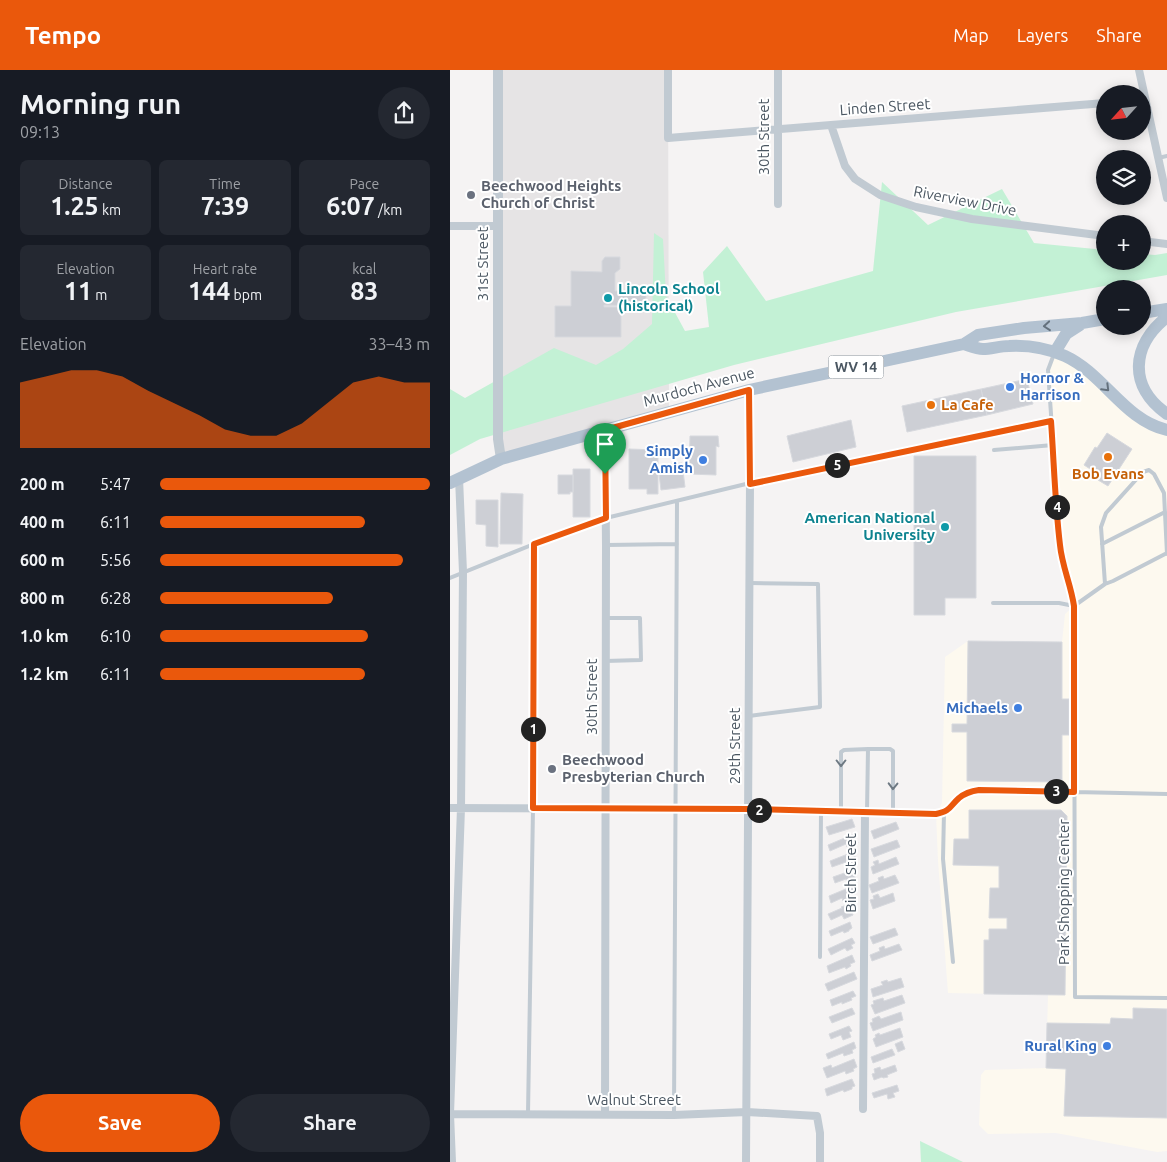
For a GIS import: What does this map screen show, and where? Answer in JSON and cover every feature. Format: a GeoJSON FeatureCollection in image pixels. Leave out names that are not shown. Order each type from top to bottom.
{"type":"FeatureCollection","features":[{"type":"Feature","properties":{"kind":"main road"},"geometry":{"type":"LineString","coordinates":[[1151,312],[1167,309]]}},
{"type":"Feature","properties":{"kind":"main road"},"geometry":{"type":"LineString","coordinates":[[1167,317],[1148,336],[1139,360],[1142,385],[1148,397],[1167,414]]}},
{"type":"Feature","properties":{"kind":"main road","name":"Murdoch Avenue"},"geometry":{"type":"LineString","coordinates":[[455,481],[501,459],[749,390],[964,344],[978,335],[1096,321]]}},
{"type":"Feature","properties":{"kind":"main road"},"geometry":{"type":"LineString","coordinates":[[1055,352],[1066,334],[1082,323]]}},
{"type":"Feature","properties":{"kind":"main road","name":"Murdoch Avenue"},"geometry":{"type":"LineString","coordinates":[[964,344],[981,349],[1007,346],[1035,346],[1055,352]]}},
{"type":"Feature","properties":{"kind":"main road","name":"WV 14"},"geometry":{"type":"LineString","coordinates":[[1055,352],[1080,364],[1093,374],[1125,406],[1144,420],[1167,430]]}},
{"type":"Feature","properties":{"kind":"street","name":"31st Street"},"geometry":{"type":"LineString","coordinates":[[498,70],[498,439],[501,459]]}},
{"type":"Feature","properties":{"kind":"street","name":"Linden Street"},"geometry":{"type":"LineString","coordinates":[[668,70],[668,138],[1096,104]]}},
{"type":"Feature","properties":{"kind":"street","name":"30th Street"},"geometry":{"type":"LineString","coordinates":[[778,70],[778,204]]}},
{"type":"Feature","properties":{"kind":"street"},"geometry":{"type":"LineString","coordinates":[[1139,70],[1142,85]]}},
{"type":"Feature","properties":{"kind":"street","name":"Riverview Drive"},"geometry":{"type":"LineString","coordinates":[[831,125],[845,166],[855,179],[880,194],[916,207],[972,219],[1096,235]]}},
{"type":"Feature","properties":{"kind":"street"},"geometry":{"type":"LineString","coordinates":[[1151,129],[1167,198]]}},
{"type":"Feature","properties":{"kind":"street"},"geometry":{"type":"LineString","coordinates":[[450,226],[498,226]]}},
{"type":"Feature","properties":{"kind":"street"},"geometry":{"type":"LineString","coordinates":[[1151,242],[1167,244]]}},
{"type":"Feature","properties":{"kind":"street","name":"29th Street"},"geometry":{"type":"LineString","coordinates":[[746,1162],[750,583],[749,390]]}},
{"type":"Feature","properties":{"kind":"street","name":"30th Street"},"geometry":{"type":"LineString","coordinates":[[605,430],[605,1114]]}},
{"type":"Feature","properties":{"kind":"street"},"geometry":{"type":"LineString","coordinates":[[452,1162],[450,1114],[461,808],[463,572],[455,481]]}},
{"type":"Feature","properties":{"kind":"street"},"geometry":{"type":"LineString","coordinates":[[866,812],[936,814],[952,807],[960,797],[968,792],[979,790],[1074,792]]}},
{"type":"Feature","properties":{"kind":"street","name":"Birch Street"},"geometry":{"type":"LineString","coordinates":[[450,808],[748,809],[866,812],[863,1109]]}},
{"type":"Feature","properties":{"kind":"street","name":"Walnut Street"},"geometry":{"type":"LineString","coordinates":[[450,1114],[674,1115],[747,1112],[817,1116],[820,1133],[820,1162]]}},
{"type":"Feature","properties":{"kind":"lane"},"geometry":{"type":"LineString","coordinates":[[1158,158],[1167,156]]}},
{"type":"Feature","properties":{"kind":"lane","name":"Park Shopping Center"},"geometry":{"type":"LineString","coordinates":[[1055,352],[1048,370],[1060,546],[1064,571],[1071,589],[1074,606],[1075,997],[1167,998]]}},
{"type":"Feature","properties":{"kind":"lane"},"geometry":{"type":"LineString","coordinates":[[450,578],[534,544],[606,518],[750,484],[1051,421]]}},
{"type":"Feature","properties":{"kind":"lane"},"geometry":{"type":"LineString","coordinates":[[994,450],[1053,445]]}},
{"type":"Feature","properties":{"kind":"lane"},"geometry":{"type":"LineString","coordinates":[[993,603],[1059,603],[1074,606],[1104,584],[1167,553],[1164,493],[1154,474],[1149,470],[1142,472],[1106,513],[1101,527],[1104,584]]}},
{"type":"Feature","properties":{"kind":"lane"},"geometry":{"type":"LineString","coordinates":[[674,1115],[677,502]]}},
{"type":"Feature","properties":{"kind":"lane"},"geometry":{"type":"LineString","coordinates":[[1102,544],[1165,512]]}},
{"type":"Feature","properties":{"kind":"lane"},"geometry":{"type":"LineString","coordinates":[[528,1114],[533,808],[534,544]]}},
{"type":"Feature","properties":{"kind":"lane"},"geometry":{"type":"LineString","coordinates":[[606,545],[677,544]]}},
{"type":"Feature","properties":{"kind":"lane"},"geometry":{"type":"LineString","coordinates":[[749,716],[820,707],[818,584],[750,583]]}},
{"type":"Feature","properties":{"kind":"lane"},"geometry":{"type":"LineString","coordinates":[[606,618],[640,618],[641,660],[606,661]]}},
{"type":"Feature","properties":{"kind":"lane"},"geometry":{"type":"LineString","coordinates":[[866,812],[868,749]]}},
{"type":"Feature","properties":{"kind":"lane"},"geometry":{"type":"LineString","coordinates":[[841,812],[841,752],[844,750],[890,749],[893,751],[893,813]]}},
{"type":"Feature","properties":{"kind":"lane"},"geometry":{"type":"LineString","coordinates":[[1074,792],[1167,794]]}},
{"type":"Feature","properties":{"kind":"lane"},"geometry":{"type":"LineString","coordinates":[[820,811],[820,957]]}},
{"type":"Feature","properties":{"kind":"lane"},"geometry":{"type":"LineString","coordinates":[[944,812],[943,859],[953,962]]}},
{"type":"Feature","properties":{"kind":"shaded area"},"geometry":{"type":"Polygon","coordinates":[[[498,70],[668,70],[669,412],[501,459],[498,70]]]}},
{"type":"Feature","properties":{"kind":"shaded area"},"geometry":{"type":"Polygon","coordinates":[[[1055,352],[1167,430],[1167,1151],[1157,1152],[1056,1133],[988,1134],[979,1125],[981,1075],[985,1070],[1046,1068],[1048,995],[948,993],[936,814],[942,803],[945,657],[968,641],[1062,642],[1065,614],[1074,606],[1064,571],[1060,546],[1048,370],[1055,352]]]}},
{"type":"Feature","properties":{"kind":"green space"},"geometry":{"type":"Polygon","coordinates":[[[882,182],[928,225],[1002,189],[1034,243],[1096,249],[1096,270],[1151,270],[1151,255],[1167,253],[1167,275],[1138,280],[1096,280],[1096,287],[956,312],[734,365],[480,439],[450,455],[450,389],[465,398],[554,348],[596,365],[623,349],[652,324],[654,233],[663,239],[666,296],[685,331],[709,327],[703,272],[727,246],[766,301],[873,271],[882,182]]]}},
{"type":"Feature","properties":{"kind":"green space"},"geometry":{"type":"Polygon","coordinates":[[[920,1141],[963,1162],[921,1162],[920,1141]]]}},
{"type":"Feature","properties":{"kind":"building","name":"Lincoln School (historical)"},"geometry":{"type":"Polygon","coordinates":[[[605,257],[620,257],[620,269],[615,273],[615,291],[646,291],[646,306],[604,305],[604,307],[621,307],[621,337],[555,337],[555,306],[571,306],[571,271],[602,272],[602,261],[605,257]]]}},
{"type":"Feature","properties":{"kind":"building"},"geometry":{"type":"Polygon","coordinates":[[[1027,379],[1033,404],[987,415],[981,389],[1027,379]]]}},
{"type":"Feature","properties":{"kind":"building"},"geometry":{"type":"Polygon","coordinates":[[[981,389],[987,415],[907,432],[902,406],[981,389]]]}},
{"type":"Feature","properties":{"kind":"building"},"geometry":{"type":"Polygon","coordinates":[[[851,420],[856,447],[793,462],[787,436],[851,420]]]}},
{"type":"Feature","properties":{"kind":"building","name":"Bob Evans"},"geometry":{"type":"Polygon","coordinates":[[[1107,433],[1132,449],[1108,486],[1098,480],[1101,476],[1084,465],[1095,447],[1097,448],[1107,433]]]}},
{"type":"Feature","properties":{"kind":"building","name":"Simply Amish"},"geometry":{"type":"Polygon","coordinates":[[[690,436],[718,436],[719,447],[716,446],[716,475],[689,474],[690,436]]]}},
{"type":"Feature","properties":{"kind":"building"},"geometry":{"type":"Polygon","coordinates":[[[629,449],[658,450],[658,494],[647,494],[647,489],[629,489],[629,449]]]}},
{"type":"Feature","properties":{"kind":"building","name":"American National University"},"geometry":{"type":"Polygon","coordinates":[[[914,456],[976,456],[976,598],[945,598],[945,615],[914,615],[914,456]]]}},
{"type":"Feature","properties":{"kind":"building"},"geometry":{"type":"Polygon","coordinates":[[[682,463],[685,487],[661,490],[660,465],[682,463]]]}},
{"type":"Feature","properties":{"kind":"building"},"geometry":{"type":"Polygon","coordinates":[[[573,469],[590,469],[590,517],[573,517],[573,469]]]}},
{"type":"Feature","properties":{"kind":"building"},"geometry":{"type":"Polygon","coordinates":[[[558,475],[573,475],[573,492],[570,492],[570,494],[558,494],[558,475]]]}},
{"type":"Feature","properties":{"kind":"building"},"geometry":{"type":"Polygon","coordinates":[[[501,493],[523,494],[522,544],[500,544],[501,493]]]}},
{"type":"Feature","properties":{"kind":"building"},"geometry":{"type":"Polygon","coordinates":[[[476,500],[498,500],[498,547],[486,546],[486,525],[476,524],[476,500]]]}},
{"type":"Feature","properties":{"kind":"building","name":"Michaels"},"geometry":{"type":"Polygon","coordinates":[[[968,641],[1062,642],[1062,699],[1069,699],[1069,735],[1062,735],[1062,782],[967,781],[967,732],[952,732],[952,724],[967,724],[968,641]]]}},
{"type":"Feature","properties":{"kind":"building"},"geometry":{"type":"Polygon","coordinates":[[[969,810],[1061,810],[1067,816],[1065,995],[984,994],[984,940],[989,940],[989,929],[1007,929],[1007,918],[989,918],[990,888],[999,888],[999,866],[953,865],[954,839],[969,839],[969,810]]]}},
{"type":"Feature","properties":{"kind":"building"},"geometry":{"type":"Polygon","coordinates":[[[852,819],[855,827],[829,835],[826,827],[852,819]]]}},
{"type":"Feature","properties":{"kind":"building"},"geometry":{"type":"Polygon","coordinates":[[[896,822],[899,829],[874,839],[871,831],[896,822]]]}},
{"type":"Feature","properties":{"kind":"building"},"geometry":{"type":"Polygon","coordinates":[[[854,834],[858,843],[847,847],[846,844],[830,851],[828,845],[854,834]]]}},
{"type":"Feature","properties":{"kind":"building"},"geometry":{"type":"Polygon","coordinates":[[[897,840],[900,847],[874,857],[871,849],[897,840]]]}},
{"type":"Feature","properties":{"kind":"building"},"geometry":{"type":"Polygon","coordinates":[[[853,852],[856,858],[852,860],[853,862],[847,864],[846,862],[832,867],[830,861],[853,852]]]}},
{"type":"Feature","properties":{"kind":"building"},"geometry":{"type":"Polygon","coordinates":[[[896,857],[899,864],[873,874],[871,867],[875,865],[873,862],[878,860],[879,864],[896,857]]]}},
{"type":"Feature","properties":{"kind":"building"},"geometry":{"type":"Polygon","coordinates":[[[853,870],[856,880],[847,883],[846,879],[835,883],[833,877],[853,870]]]}},
{"type":"Feature","properties":{"kind":"building"},"geometry":{"type":"Polygon","coordinates":[[[895,875],[899,883],[872,893],[869,885],[879,881],[878,878],[883,876],[884,879],[895,875]]]}},
{"type":"Feature","properties":{"kind":"building"},"geometry":{"type":"Polygon","coordinates":[[[853,886],[855,893],[849,895],[851,898],[843,901],[842,898],[831,903],[829,896],[853,886]]]}},
{"type":"Feature","properties":{"kind":"building"},"geometry":{"type":"Polygon","coordinates":[[[893,893],[895,901],[873,909],[870,900],[874,899],[873,896],[878,894],[880,898],[893,893]]]}},
{"type":"Feature","properties":{"kind":"building"},"geometry":{"type":"Polygon","coordinates":[[[853,903],[856,910],[852,912],[853,915],[844,919],[842,915],[831,920],[828,914],[853,903]]]}},
{"type":"Feature","properties":{"kind":"building"},"geometry":{"type":"Polygon","coordinates":[[[850,922],[852,928],[849,931],[844,933],[843,931],[831,936],[829,931],[850,922]]]}},
{"type":"Feature","properties":{"kind":"building"},"geometry":{"type":"Polygon","coordinates":[[[895,928],[898,935],[873,944],[870,937],[895,928]]]}},
{"type":"Feature","properties":{"kind":"building"},"geometry":{"type":"Polygon","coordinates":[[[852,938],[855,943],[851,945],[853,948],[847,951],[845,948],[831,955],[828,949],[852,938]]]}},
{"type":"Feature","properties":{"kind":"building"},"geometry":{"type":"Polygon","coordinates":[[[899,944],[902,950],[872,961],[870,955],[880,951],[879,948],[884,946],[885,949],[899,944]]]}},
{"type":"Feature","properties":{"kind":"building"},"geometry":{"type":"Polygon","coordinates":[[[852,955],[855,962],[850,964],[851,966],[829,973],[827,966],[852,955]]]}},
{"type":"Feature","properties":{"kind":"building"},"geometry":{"type":"Polygon","coordinates":[[[854,972],[857,979],[828,991],[825,984],[854,972]]]}},
{"type":"Feature","properties":{"kind":"building"},"geometry":{"type":"Polygon","coordinates":[[[901,978],[904,987],[873,997],[871,989],[883,985],[881,982],[901,978]]]}},
{"type":"Feature","properties":{"kind":"building"},"geometry":{"type":"Polygon","coordinates":[[[853,991],[856,996],[851,998],[852,1000],[832,1006],[830,1000],[853,991]]]}},
{"type":"Feature","properties":{"kind":"building"},"geometry":{"type":"Polygon","coordinates":[[[902,995],[905,1003],[875,1014],[871,1005],[874,1004],[873,1001],[883,998],[884,1001],[902,995]]]}},
{"type":"Feature","properties":{"kind":"building"},"geometry":{"type":"Polygon","coordinates":[[[852,1008],[855,1014],[832,1023],[829,1017],[852,1008]]]}},
{"type":"Feature","properties":{"kind":"building","name":"Rural King"},"geometry":{"type":"Polygon","coordinates":[[[1133,1008],[1167,1009],[1167,1118],[1064,1116],[1066,1069],[1046,1068],[1047,1023],[1110,1024],[1111,1018],[1133,1019],[1133,1008]]]}},
{"type":"Feature","properties":{"kind":"building"},"geometry":{"type":"Polygon","coordinates":[[[901,1012],[903,1020],[873,1031],[870,1023],[873,1022],[872,1019],[879,1016],[881,1019],[901,1012]]]}},
{"type":"Feature","properties":{"kind":"building"},"geometry":{"type":"Polygon","coordinates":[[[849,1026],[852,1031],[849,1032],[851,1037],[843,1040],[841,1035],[831,1039],[829,1034],[849,1026]]]}},
{"type":"Feature","properties":{"kind":"building"},"geometry":{"type":"Polygon","coordinates":[[[900,1028],[903,1037],[876,1047],[873,1039],[876,1037],[875,1035],[900,1028]]]}},
{"type":"Feature","properties":{"kind":"building"},"geometry":{"type":"Polygon","coordinates":[[[902,1041],[905,1049],[898,1052],[895,1044],[902,1041]]]}},
{"type":"Feature","properties":{"kind":"building"},"geometry":{"type":"Polygon","coordinates":[[[854,1042],[856,1048],[852,1050],[853,1053],[844,1056],[843,1053],[828,1059],[826,1054],[854,1042]]]}},
{"type":"Feature","properties":{"kind":"building"},"geometry":{"type":"Polygon","coordinates":[[[892,1049],[895,1055],[873,1063],[871,1057],[892,1049]]]}},
{"type":"Feature","properties":{"kind":"building"},"geometry":{"type":"Polygon","coordinates":[[[854,1059],[857,1067],[853,1069],[854,1071],[846,1074],[845,1071],[827,1078],[823,1068],[831,1065],[832,1068],[854,1059]]]}},
{"type":"Feature","properties":{"kind":"building"},"geometry":{"type":"Polygon","coordinates":[[[895,1065],[897,1071],[887,1075],[888,1077],[874,1080],[872,1074],[875,1073],[874,1069],[880,1067],[881,1070],[895,1065]]]}},
{"type":"Feature","properties":{"kind":"building"},"geometry":{"type":"Polygon","coordinates":[[[852,1079],[855,1086],[852,1089],[827,1096],[825,1089],[852,1079]]]}},
{"type":"Feature","properties":{"kind":"building"},"geometry":{"type":"Polygon","coordinates":[[[897,1085],[899,1091],[893,1093],[895,1097],[888,1099],[887,1094],[874,1098],[872,1093],[897,1085]]]}},
{"type":"Feature","properties":{"kind":"place","name":"Beechwood Heights Church of Christ"},"geometry":{"type":"Point","coordinates":[471,195]}},
{"type":"Feature","properties":{"kind":"place","name":"Lincoln School (historical)"},"geometry":{"type":"Point","coordinates":[608,298]}},
{"type":"Feature","properties":{"kind":"place","name":"Hornor & Harrison"},"geometry":{"type":"Point","coordinates":[1010,387]}},
{"type":"Feature","properties":{"kind":"place","name":"La Cafe"},"geometry":{"type":"Point","coordinates":[931,405]}},
{"type":"Feature","properties":{"kind":"place","name":"Bob Evans"},"geometry":{"type":"Point","coordinates":[1108,457]}},
{"type":"Feature","properties":{"kind":"place","name":"Simply Amish"},"geometry":{"type":"Point","coordinates":[703,460]}},
{"type":"Feature","properties":{"kind":"place","name":"American National University"},"geometry":{"type":"Point","coordinates":[945,527]}},
{"type":"Feature","properties":{"kind":"place","name":"Michaels"},"geometry":{"type":"Point","coordinates":[1018,708]}},
{"type":"Feature","properties":{"kind":"place","name":"Beechwood Presbyterian Church"},"geometry":{"type":"Point","coordinates":[552,769]}},
{"type":"Feature","properties":{"kind":"place","name":"Rural King"},"geometry":{"type":"Point","coordinates":[1107,1046]}},
{"type":"Feature","properties":{"kind":"route"},"geometry":{"type":"LineString","coordinates":[[749,390],[750,484],[1051,421],[1060,546],[1064,571],[1071,589],[1074,606],[1074,792],[979,790],[968,792],[960,797],[952,807],[936,814],[748,809],[533,808],[534,544],[606,518],[605,474],[605,430],[749,390]]}}]}
